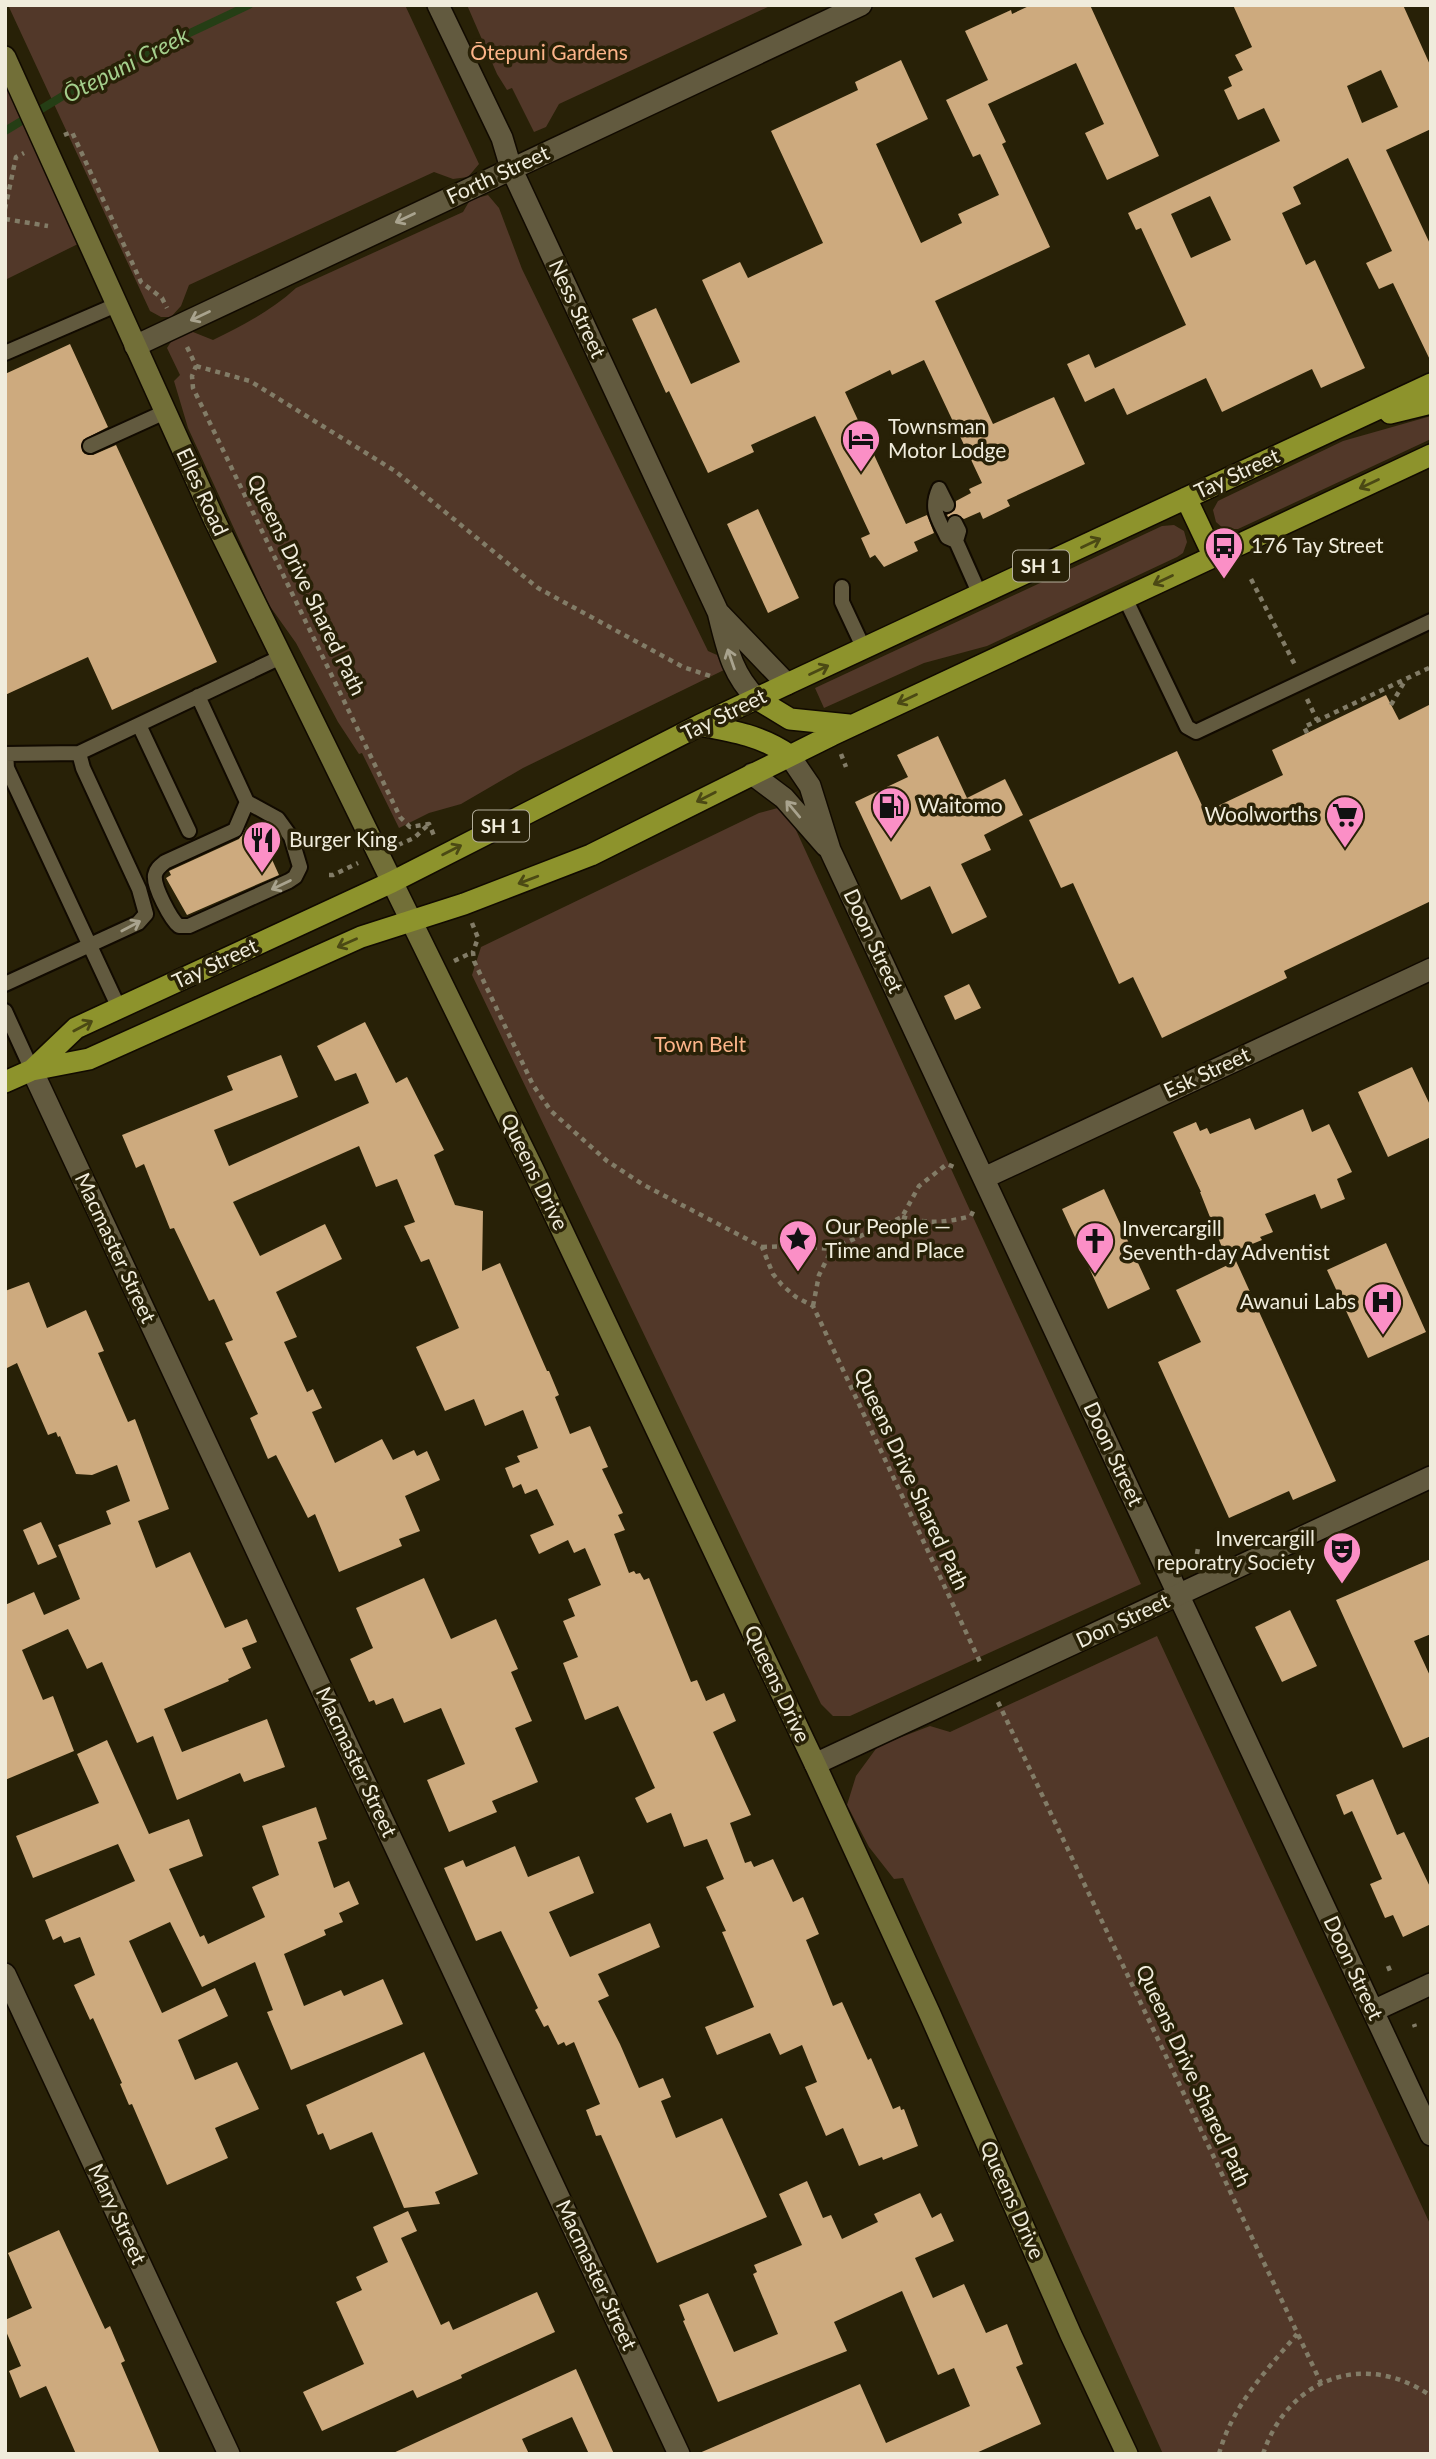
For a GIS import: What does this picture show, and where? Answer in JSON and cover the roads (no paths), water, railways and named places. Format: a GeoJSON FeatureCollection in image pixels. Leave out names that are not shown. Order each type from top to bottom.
{"type":"FeatureCollection","features":[{"type":"Feature","properties":{"kind":"highway","name":"Tay Street"},"geometry":{"type":"LineString","coordinates":[[32,1070],[76,1028],[392,882],[700,725],[1431,384]]}},
{"type":"Feature","properties":{"kind":"highway"},"geometry":{"type":"LineString","coordinates":[[1325,434],[1379,416],[1431,403]]}},
{"type":"Feature","properties":{"kind":"highway","name":"Tay Street"},"geometry":{"type":"LineString","coordinates":[[5,1082],[32,1070],[89,1059],[361,937],[470,902],[591,855],[789,755],[1431,455]]}},
{"type":"Feature","properties":{"kind":"highway"},"geometry":{"type":"LineString","coordinates":[[1186,498],[1214,557]]}},
{"type":"Feature","properties":{"kind":"highway"},"geometry":{"type":"LineString","coordinates":[[757,699],[790,719],[851,726]]}},
{"type":"Feature","properties":{"kind":"highway"},"geometry":{"type":"LineString","coordinates":[[700,725],[748,735],[776,746],[789,755]]}},
{"type":"Feature","properties":{"kind":"main road","name":"Elles Road"},"geometry":{"type":"LineString","coordinates":[[6,60],[165,412],[281,657],[411,921]]}},
{"type":"Feature","properties":{"kind":"main road","name":"Queens Drive"},"geometry":{"type":"LineString","coordinates":[[411,921],[538,1180],[815,1764],[934,2024],[1071,2335],[1128,2454]]}},
{"type":"Feature","properties":{"kind":"street","name":"Ness Street"},"geometry":{"type":"LineString","coordinates":[[438,5],[502,138],[511,168],[718,612],[730,659],[743,685],[757,699]]}},
{"type":"Feature","properties":{"kind":"street","name":"Forth Street"},"geometry":{"type":"LineString","coordinates":[[135,346],[861,5]]}},
{"type":"Feature","properties":{"kind":"street","name":"Ness Street"},"geometry":{"type":"LineString","coordinates":[[718,612],[787,684]]}},
{"type":"Feature","properties":{"kind":"street","name":"Doon Street"},"geometry":{"type":"LineString","coordinates":[[789,755],[810,786],[830,850],[1431,2135]]}},
{"type":"Feature","properties":{"kind":"street","name":"Doon Street"},"geometry":{"type":"LineString","coordinates":[[752,774],[784,798],[830,850]]}},
{"type":"Feature","properties":{"kind":"street","name":"Esk Street"},"geometry":{"type":"LineString","coordinates":[[984,1178],[1431,969]]}},
{"type":"Feature","properties":{"kind":"street","name":"Macmaster Street"},"geometry":{"type":"LineString","coordinates":[[32,1070],[679,2454]]}},
{"type":"Feature","properties":{"kind":"street","name":"Don Street"},"geometry":{"type":"LineString","coordinates":[[815,1764],[1431,1477]]}},
{"type":"Feature","properties":{"kind":"street","name":"Mary Street"},"geometry":{"type":"LineString","coordinates":[[5,1974],[229,2454]]}},
{"type":"Feature","properties":{"kind":"street"},"geometry":{"type":"LineString","coordinates":[[1373,2011],[1431,1984]]}},
{"type":"Feature","properties":{"kind":"lane"},"geometry":{"type":"LineString","coordinates":[[5,353],[116,305]]}},
{"type":"Feature","properties":{"kind":"lane"},"geometry":{"type":"LineString","coordinates":[[90,446],[165,412]]}},
{"type":"Feature","properties":{"kind":"lane"},"geometry":{"type":"LineString","coordinates":[[947,505],[939,489],[934,500],[934,511],[947,537],[956,541]]}},
{"type":"Feature","properties":{"kind":"lane"},"geometry":{"type":"LineString","coordinates":[[955,523],[959,531],[956,541],[980,595]]}},
{"type":"Feature","properties":{"kind":"lane"},"geometry":{"type":"LineString","coordinates":[[842,587],[842,602],[864,649]]}},
{"type":"Feature","properties":{"kind":"lane"},"geometry":{"type":"LineString","coordinates":[[1125,598],[1191,731],[1200,732],[1431,621]]}},
{"type":"Feature","properties":{"kind":"lane"},"geometry":{"type":"LineString","coordinates":[[119,1008],[7,768],[6,754],[79,753],[281,657]]}},
{"type":"Feature","properties":{"kind":"lane"},"geometry":{"type":"LineString","coordinates":[[198,696],[247,802],[271,813],[285,826],[300,867],[295,877],[267,892],[184,927],[179,926],[172,919],[158,887],[155,877],[160,865],[235,830],[247,802]]}},
{"type":"Feature","properties":{"kind":"lane"},"geometry":{"type":"LineString","coordinates":[[139,725],[189,831]]}},
{"type":"Feature","properties":{"kind":"lane"},"geometry":{"type":"LineString","coordinates":[[5,984],[142,920],[145,909],[139,889],[83,768],[79,753]]}},
{"type":"Feature","properties":{"kind":"lane"},"geometry":{"type":"LineString","coordinates":[[139,889],[158,887]]}},
{"type":"Feature","properties":{"kind":"lane"},"geometry":{"type":"LineString","coordinates":[[5,1011],[32,1070]]}},
{"type":"Feature","properties":{"kind":"waterway","name":"Ōtepuni Creek"},"geometry":{"type":"LineString","coordinates":[[5,131],[86,82],[249,5]]}},
{"type":"Feature","properties":{"kind":"place","name":"Townsman Motor Lodge"},"geometry":{"type":"Point","coordinates":[861,473]}},
{"type":"Feature","properties":{"kind":"place","name":"176 Tay Street"},"geometry":{"type":"Point","coordinates":[1224,580]}},
{"type":"Feature","properties":{"kind":"place","name":"Waitomo"},"geometry":{"type":"Point","coordinates":[891,840]}},
{"type":"Feature","properties":{"kind":"place","name":"Woolworths"},"geometry":{"type":"Point","coordinates":[1345,849]}},
{"type":"Feature","properties":{"kind":"place","name":"Burger King"},"geometry":{"type":"Point","coordinates":[262,874]}},
{"type":"Feature","properties":{"kind":"place","name":"Our People — Time and Place"},"geometry":{"type":"Point","coordinates":[798,1273]}},
{"type":"Feature","properties":{"kind":"place","name":"Invercargill Seventh-day Adventist"},"geometry":{"type":"Point","coordinates":[1095,1275]}},
{"type":"Feature","properties":{"kind":"place","name":"Awanui Labs"},"geometry":{"type":"Point","coordinates":[1383,1336]}},
{"type":"Feature","properties":{"kind":"place","name":"Invercargill reporatry Society"},"geometry":{"type":"Point","coordinates":[1342,1585]}},
{"type":"Feature","properties":{"kind":"park label","name":"Ōtepuni Gardens"},"geometry":{"type":"Point","coordinates":[549,53]}},
{"type":"Feature","properties":{"kind":"park label","name":"Town Belt"},"geometry":{"type":"Point","coordinates":[700,1045]}}]}
